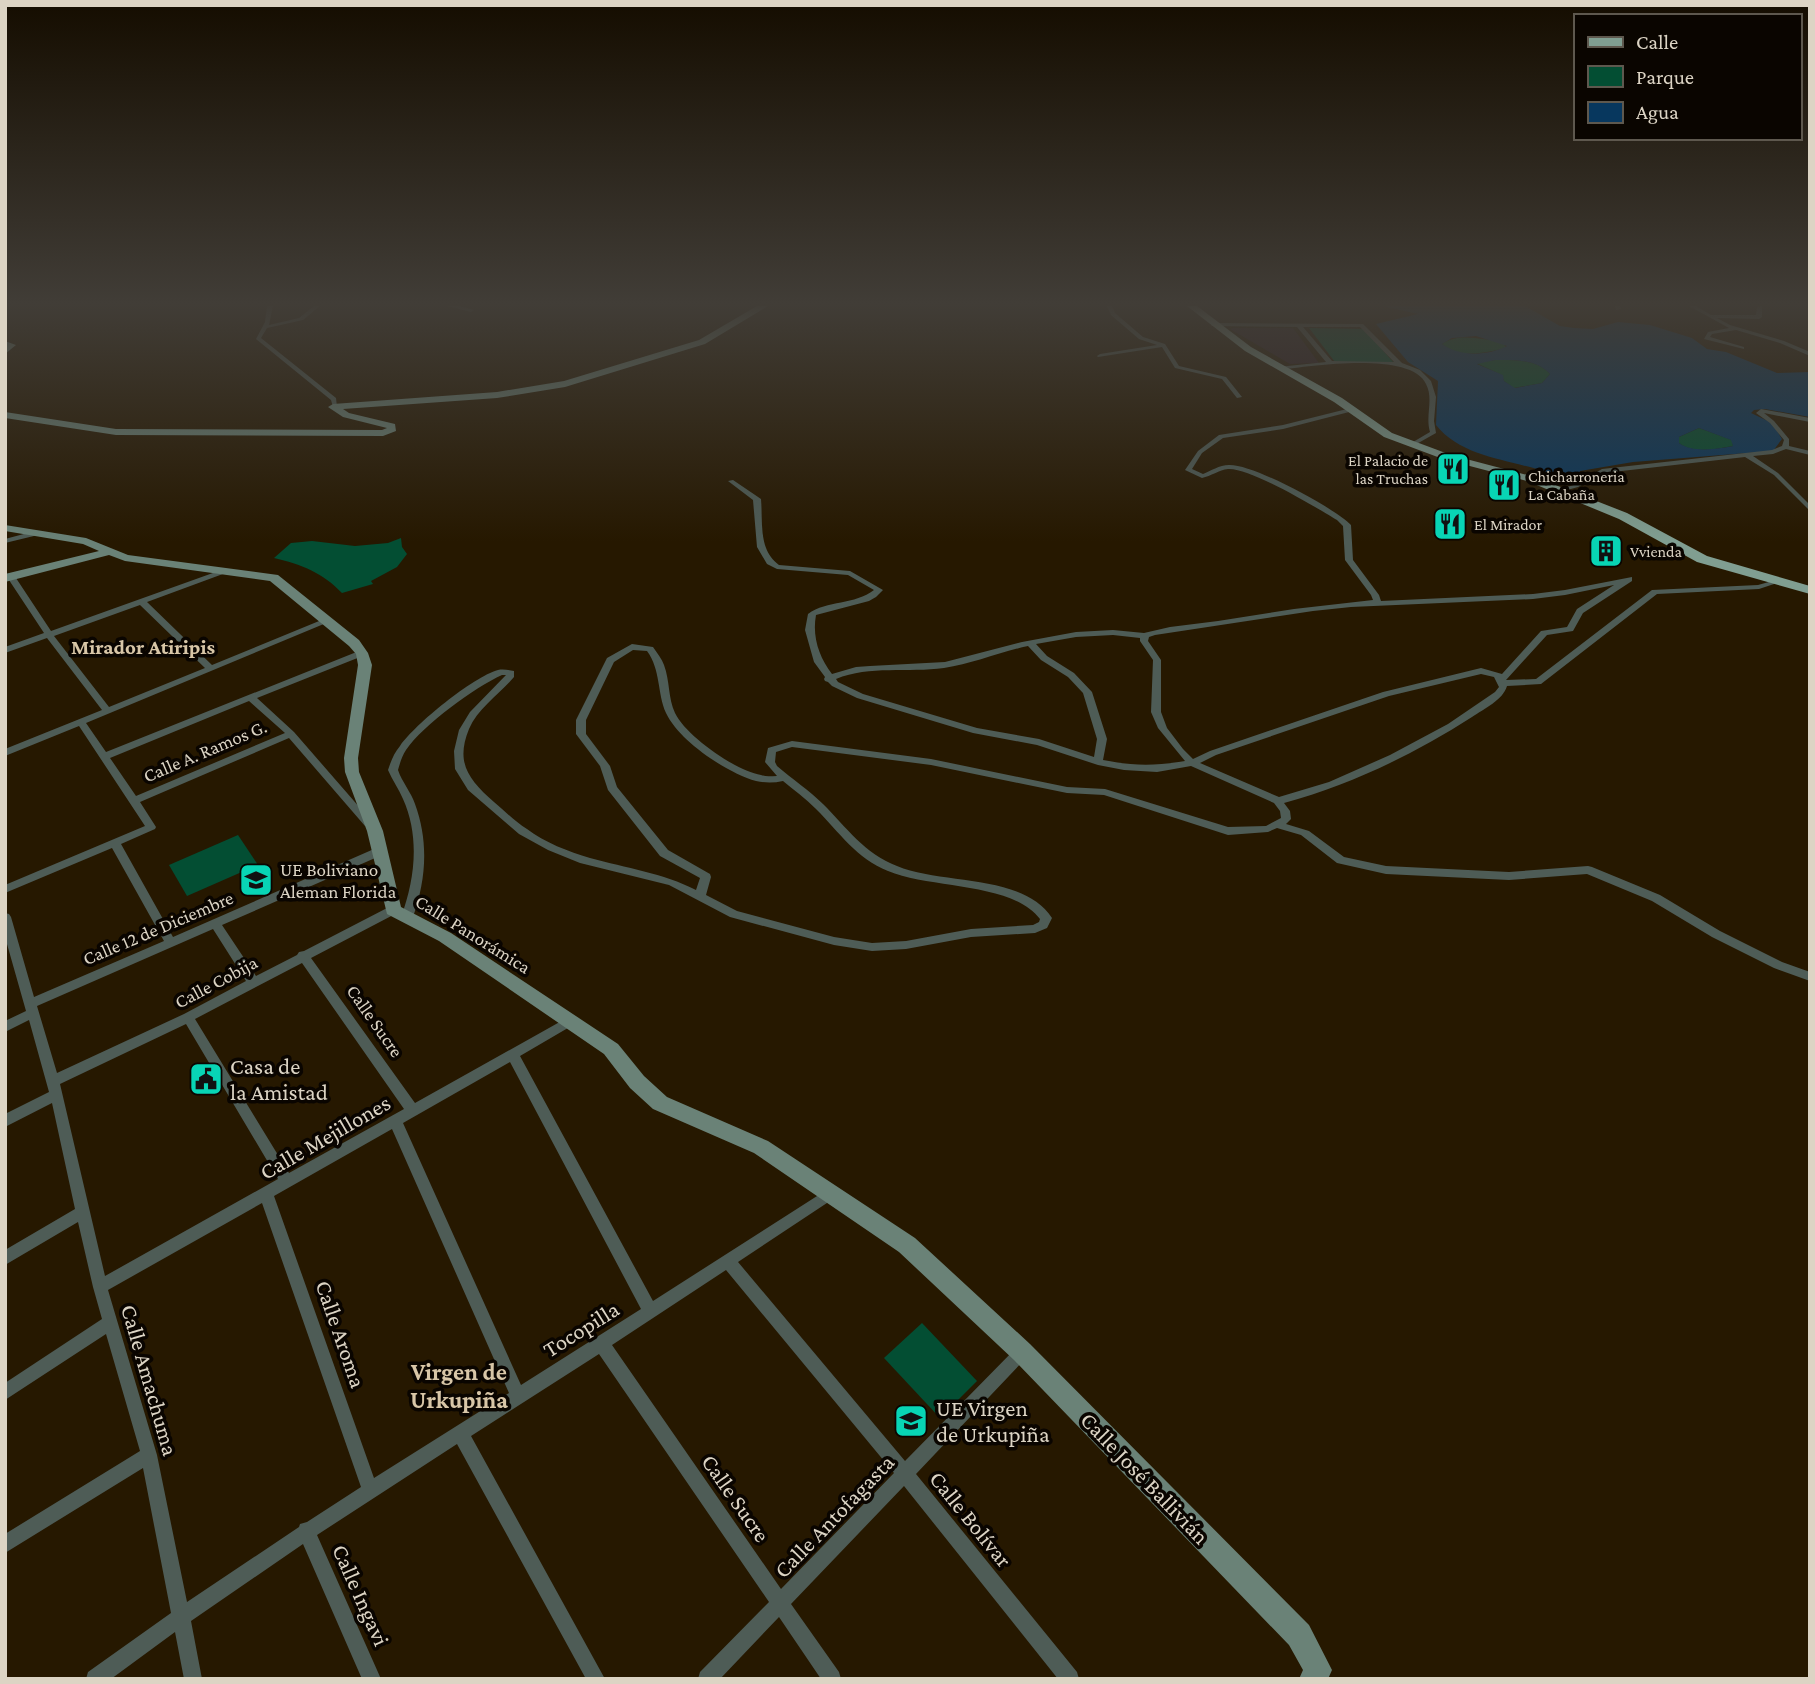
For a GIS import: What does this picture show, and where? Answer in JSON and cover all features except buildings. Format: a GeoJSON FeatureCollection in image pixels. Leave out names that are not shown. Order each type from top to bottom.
{"type":"FeatureCollection","features":[{"type":"Feature","properties":{"kind":"main road"},"geometry":{"type":"LineString","coordinates":[[1308,385],[1351,410],[1373,427],[1411,445],[1560,490],[1623,516],[1702,559],[1810,590]]}},
{"type":"Feature","properties":{"kind":"street"},"geometry":{"type":"LineString","coordinates":[[5,415],[125,433],[371,434],[393,429],[335,411],[334,398],[315,385]]}},
{"type":"Feature","properties":{"kind":"street"},"geometry":{"type":"LineString","coordinates":[[335,405],[497,395],[561,385]]}},
{"type":"Feature","properties":{"kind":"street"},"geometry":{"type":"LineString","coordinates":[[1229,385],[1239,397]]}},
{"type":"Feature","properties":{"kind":"street"},"geometry":{"type":"LineString","coordinates":[[1411,445],[1433,433],[1428,422],[1433,392],[1430,385]]}},
{"type":"Feature","properties":{"kind":"street"},"geometry":{"type":"LineString","coordinates":[[1351,410],[1295,425],[1221,436],[1200,452],[1188,470],[1202,476],[1222,467],[1241,468],[1332,512],[1347,525],[1349,560],[1375,595],[1377,601],[1372,604]]}},
{"type":"Feature","properties":{"kind":"street"},"geometry":{"type":"LineString","coordinates":[[1786,447],[1787,440],[1759,411],[1769,410],[1810,420]]}},
{"type":"Feature","properties":{"kind":"street"},"geometry":{"type":"LineString","coordinates":[[1560,490],[1576,486],[1602,471],[1773,452],[1786,447],[1810,453]]}},
{"type":"Feature","properties":{"kind":"street"},"geometry":{"type":"LineString","coordinates":[[1745,454],[1776,474],[1810,509]]}},
{"type":"Feature","properties":{"kind":"street"},"geometry":{"type":"LineString","coordinates":[[731,481],[757,499],[762,553],[768,563],[777,567],[850,573],[879,590],[872,597],[821,608],[812,614],[809,630],[818,662],[828,679],[871,699],[976,731],[1039,742],[1098,762],[1157,769],[1192,764],[1213,753],[1398,691],[1481,671],[1498,675],[1502,681]]}},
{"type":"Feature","properties":{"kind":"street"},"geometry":{"type":"LineString","coordinates":[[5,528],[87,542],[107,552],[162,564],[274,578],[362,653],[105,756]]}},
{"type":"Feature","properties":{"kind":"street"},"geometry":{"type":"LineString","coordinates":[[5,541],[35,533]]}},
{"type":"Feature","properties":{"kind":"street"},"geometry":{"type":"LineString","coordinates":[[107,552],[8,577],[108,712]]}},
{"type":"Feature","properties":{"kind":"street"},"geometry":{"type":"LineString","coordinates":[[5,650],[227,571]]}},
{"type":"Feature","properties":{"kind":"street"},"geometry":{"type":"LineString","coordinates":[[828,679],[851,671],[944,666],[1031,644],[1111,633],[1145,636],[1290,609],[1372,604],[1453,604],[1550,596],[1594,589],[1629,579],[1580,611],[1570,629],[1544,633],[1502,681],[1499,694],[1447,729],[1338,781],[1278,801]]}},
{"type":"Feature","properties":{"kind":"street"},"geometry":{"type":"LineString","coordinates":[[1502,681],[1538,682],[1655,592],[1759,587],[1776,582]]}},
{"type":"Feature","properties":{"kind":"street"},"geometry":{"type":"LineString","coordinates":[[143,603],[211,669]]}},
{"type":"Feature","properties":{"kind":"street"},"geometry":{"type":"LineString","coordinates":[[5,753],[327,621]]}},
{"type":"Feature","properties":{"kind":"street"},"geometry":{"type":"LineString","coordinates":[[400,913],[419,884],[419,839],[410,802],[393,770],[398,757],[404,746],[442,713],[501,672],[512,673],[473,714],[459,751],[460,769],[472,788],[523,832],[552,847],[584,860],[672,882],[734,914],[789,931],[872,947],[906,945],[971,933],[1035,929],[1043,925],[1046,918],[1043,911],[1019,898],[884,867],[847,839],[822,809],[784,777],[770,762],[771,750],[792,744],[931,762],[1054,788],[1105,792],[1228,831],[1268,829],[1278,825],[1286,819],[1285,811],[1278,801],[1192,764],[1163,729],[1156,712],[1157,660],[1144,641],[1145,636]]}},
{"type":"Feature","properties":{"kind":"street"},"geometry":{"type":"LineString","coordinates":[[1031,644],[1044,657],[1071,675],[1087,692],[1102,739],[1098,762]]}},
{"type":"Feature","properties":{"kind":"street"},"geometry":{"type":"LineString","coordinates":[[700,895],[706,877],[664,853],[612,788],[605,766],[581,734],[581,720],[607,663],[626,648],[650,649],[662,669],[668,706],[678,725],[741,773],[766,780],[784,777]]}},
{"type":"Feature","properties":{"kind":"street","name":"Calle Panorámica"},"geometry":{"type":"LineString","coordinates":[[362,653],[365,680],[351,758],[352,772],[375,831],[378,852],[400,913],[445,937],[611,1049],[637,1082],[660,1103],[761,1147],[828,1195]]}},
{"type":"Feature","properties":{"kind":"street"},"geometry":{"type":"LineString","coordinates":[[251,698],[291,734],[375,831]]}},
{"type":"Feature","properties":{"kind":"street"},"geometry":{"type":"LineString","coordinates":[[5,890],[151,827],[81,722]]}},
{"type":"Feature","properties":{"kind":"street","name":"Calle A. Ramos G."},"geometry":{"type":"LineString","coordinates":[[133,801],[291,734]]}},
{"type":"Feature","properties":{"kind":"street"},"geometry":{"type":"LineString","coordinates":[[1278,825],[1305,832],[1341,860],[1386,870],[1509,876],[1588,870],[1656,898],[1716,934],[1778,965],[1810,977]]}},
{"type":"Feature","properties":{"kind":"street"},"geometry":{"type":"LineString","coordinates":[[115,843],[171,943]]}},
{"type":"Feature","properties":{"kind":"street","name":"Calle 12 de Diciembre"},"geometry":{"type":"LineString","coordinates":[[5,1027],[31,1009],[171,943],[378,852]]}},
{"type":"Feature","properties":{"kind":"street","name":"Calle Cobija"},"geometry":{"type":"LineString","coordinates":[[5,1121],[54,1088],[254,984],[303,955],[400,913]]}},
{"type":"Feature","properties":{"kind":"street","name":"Calle Amachuma"},"geometry":{"type":"LineString","coordinates":[[5,917],[54,1088],[100,1287],[149,1455],[193,1679]]}},
{"type":"Feature","properties":{"kind":"street"},"geometry":{"type":"LineString","coordinates":[[216,924],[254,984]]}},
{"type":"Feature","properties":{"kind":"street","name":"Calle Sucre"},"geometry":{"type":"LineString","coordinates":[[303,955],[413,1111]]}},
{"type":"Feature","properties":{"kind":"street"},"geometry":{"type":"LineString","coordinates":[[188,1017],[287,1182]]}},
{"type":"Feature","properties":{"kind":"street","name":"Calle Mejillones"},"geometry":{"type":"LineString","coordinates":[[100,1287],[569,1021]]}},
{"type":"Feature","properties":{"kind":"street"},"geometry":{"type":"LineString","coordinates":[[512,1054],[651,1312]]}},
{"type":"Feature","properties":{"kind":"street"},"geometry":{"type":"LineString","coordinates":[[395,1120],[518,1396]]}},
{"type":"Feature","properties":{"kind":"street","name":"Calle Aroma"},"geometry":{"type":"LineString","coordinates":[[266,1194],[370,1489]]}},
{"type":"Feature","properties":{"kind":"street","name":"Tocopilla"},"geometry":{"type":"LineString","coordinates":[[94,1679],[181,1614],[306,1530],[602,1344],[828,1195]]}},
{"type":"Feature","properties":{"kind":"street","name":"Calle José Ballivián"},"geometry":{"type":"LineString","coordinates":[[828,1195],[870,1217],[907,1245],[1022,1352],[1299,1635],[1318,1676]]}},
{"type":"Feature","properties":{"kind":"street"},"geometry":{"type":"LineString","coordinates":[[5,1258],[83,1212]]}},
{"type":"Feature","properties":{"kind":"street","name":"Calle Bolívar"},"geometry":{"type":"LineString","coordinates":[[728,1261],[905,1474],[1070,1679]]}},
{"type":"Feature","properties":{"kind":"street"},"geometry":{"type":"LineString","coordinates":[[5,1392],[110,1323]]}},
{"type":"Feature","properties":{"kind":"street","name":"Calle Sucre"},"geometry":{"type":"LineString","coordinates":[[602,1344],[832,1679]]}},
{"type":"Feature","properties":{"kind":"street","name":"Calle Antofagasta"},"geometry":{"type":"LineString","coordinates":[[707,1679],[1022,1352]]}},
{"type":"Feature","properties":{"kind":"street"},"geometry":{"type":"LineString","coordinates":[[460,1433],[596,1679]]}},
{"type":"Feature","properties":{"kind":"street"},"geometry":{"type":"LineString","coordinates":[[5,1544],[149,1455]]}},
{"type":"Feature","properties":{"kind":"street","name":"Calle Ingavi"},"geometry":{"type":"LineString","coordinates":[[306,1530],[372,1679]]}},
{"type":"Feature","properties":{"kind":"green space"},"geometry":{"type":"Polygon","coordinates":[[[1509,385],[1533,385],[1514,388],[1509,385]]]}},
{"type":"Feature","properties":{"kind":"green space"},"geometry":{"type":"Polygon","coordinates":[[[1699,428],[1732,440],[1733,446],[1698,450],[1679,443],[1679,437],[1699,428]]]}},
{"type":"Feature","properties":{"kind":"green space"},"geometry":{"type":"Polygon","coordinates":[[[401,538],[402,547],[407,554],[397,567],[371,581],[373,584],[342,593],[311,570],[274,558],[291,543],[312,541],[355,546],[388,543],[401,538]]]}},
{"type":"Feature","properties":{"kind":"green space"},"geometry":{"type":"Polygon","coordinates":[[[238,835],[258,865],[187,896],[169,865],[238,835]]]}},
{"type":"Feature","properties":{"kind":"green space"},"geometry":{"type":"Polygon","coordinates":[[[922,1323],[977,1381],[940,1418],[884,1358],[922,1323]]]}},
{"type":"Feature","properties":{"kind":"water"},"geometry":{"type":"Polygon","coordinates":[[[1438,385],[1510,385],[1515,388],[1533,385],[1810,385],[1810,417],[1765,409],[1751,413],[1772,423],[1782,439],[1773,451],[1633,462],[1580,471],[1576,479],[1567,483],[1550,478],[1551,474],[1489,457],[1460,445],[1436,425],[1438,385]],[[1699,428],[1679,437],[1679,443],[1691,448],[1705,449],[1733,446],[1731,440],[1699,428]]]}},
{"type":"Feature","properties":{"kind":"place","name":"El Palacio de las Truchas"},"geometry":{"type":"Point","coordinates":[1453,469]}},
{"type":"Feature","properties":{"kind":"place","name":"Chicharroneria La Cabaña"},"geometry":{"type":"Point","coordinates":[1504,485]}},
{"type":"Feature","properties":{"kind":"place","name":"El Mirador"},"geometry":{"type":"Point","coordinates":[1450,524]}},
{"type":"Feature","properties":{"kind":"place","name":"Vvienda"},"geometry":{"type":"Point","coordinates":[1606,551]}},
{"type":"Feature","properties":{"kind":"place","name":"UE Boliviano Aleman Florida"},"geometry":{"type":"Point","coordinates":[256,880]}},
{"type":"Feature","properties":{"kind":"place","name":"Casa de la Amistad"},"geometry":{"type":"Point","coordinates":[206,1079]}},
{"type":"Feature","properties":{"kind":"place","name":"UE Virgen de Urkupiña"},"geometry":{"type":"Point","coordinates":[911,1421]}},
{"type":"Feature","properties":{"kind":"district","name":"Mirador Atiripis"},"geometry":{"type":"Point","coordinates":[143,647]}},
{"type":"Feature","properties":{"kind":"district","name":"Virgen de Urkupiña"},"geometry":{"type":"Point","coordinates":[459,1385]}}]}
